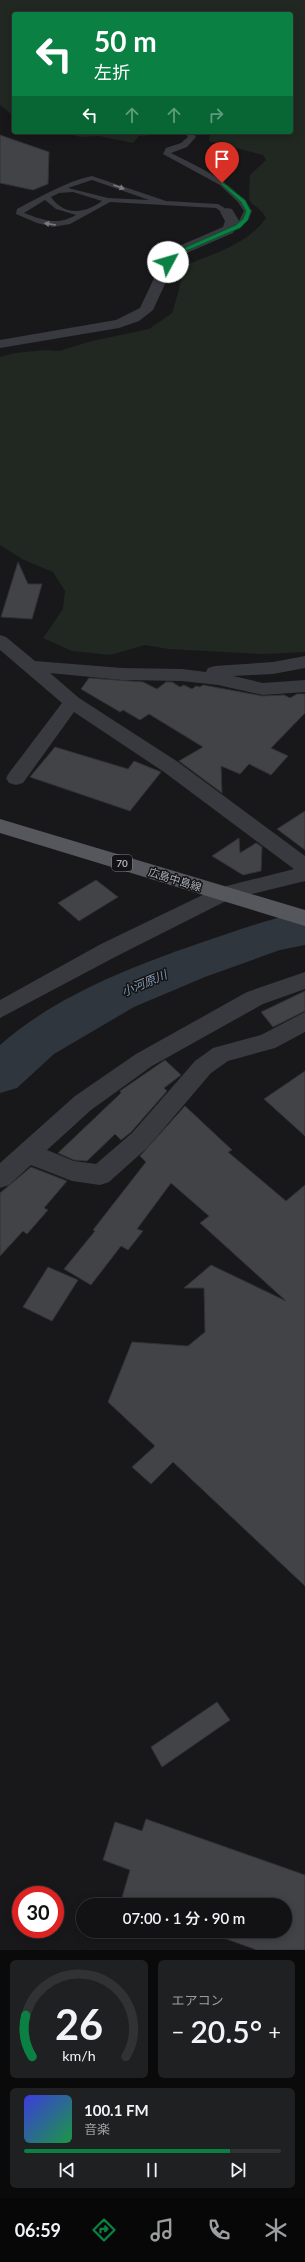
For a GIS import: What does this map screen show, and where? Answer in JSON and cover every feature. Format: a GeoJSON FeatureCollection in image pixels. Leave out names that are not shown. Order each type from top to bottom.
{"type":"FeatureCollection","features":[{"type":"Feature","properties":{"kind":"main road","name":"広島中島線"},"geometry":{"type":"LineString","coordinates":[[0,826],[305,918]]}},
{"type":"Feature","properties":{"kind":"street"},"geometry":{"type":"LineString","coordinates":[[0,344],[119,324],[134,318],[149,305],[170,258],[177,253],[221,235],[230,229],[232,221],[227,212]]}},
{"type":"Feature","properties":{"kind":"street"},"geometry":{"type":"LineString","coordinates":[[0,641],[72,702],[117,730],[171,767],[305,867]]}},
{"type":"Feature","properties":{"kind":"street"},"geometry":{"type":"LineString","coordinates":[[162,675],[273,668],[305,662]]}},
{"type":"Feature","properties":{"kind":"street"},"geometry":{"type":"LineString","coordinates":[[29,666],[74,671],[218,679],[263,689],[305,686]]}},
{"type":"Feature","properties":{"kind":"street"},"geometry":{"type":"LineString","coordinates":[[16,778],[72,702]]}},
{"type":"Feature","properties":{"kind":"street"},"geometry":{"type":"LineString","coordinates":[[0,1010],[109,950],[222,894],[305,874]]}},
{"type":"Feature","properties":{"kind":"street"},"geometry":{"type":"LineString","coordinates":[[0,1178],[83,1103],[144,1060],[255,998],[305,980]]}},
{"type":"Feature","properties":{"kind":"street"},"geometry":{"type":"LineString","coordinates":[[28,1153],[72,1171],[100,1175],[140,1140],[203,1067],[221,1054],[267,1042],[305,1021]]}},
{"type":"Feature","properties":{"kind":"lane"},"geometry":{"type":"LineString","coordinates":[[190,134],[192,137],[189,142],[169,150],[167,154],[211,175],[243,201],[248,211],[245,220],[238,226],[230,229]]}},
{"type":"Feature","properties":{"kind":"lane"},"geometry":{"type":"LineString","coordinates":[[108,200],[65,225],[45,224],[20,214],[20,211],[46,197],[82,179],[92,178],[165,203]]}},
{"type":"Feature","properties":{"kind":"lane"},"geometry":{"type":"LineString","coordinates":[[59,191],[73,190],[108,200],[218,206],[227,212]]}},
{"type":"Feature","properties":{"kind":"lane"},"geometry":{"type":"LineString","coordinates":[[46,197],[50,202],[59,208],[70,212],[86,213]]}},
{"type":"Feature","properties":{"kind":"shaded area"},"geometry":{"type":"Polygon","coordinates":[[[0,0],[305,0],[305,652],[263,654],[169,649],[145,645],[110,655],[72,651],[43,638],[63,609],[65,591],[53,572],[22,559],[0,545],[0,357],[16,353],[45,350],[59,351],[92,341],[149,329],[172,313],[179,290],[183,266],[217,253],[239,242],[258,227],[266,218],[249,199],[250,175],[266,160],[263,155],[209,141],[210,134],[293,134],[293,12],[12,12],[12,114],[0,105],[0,0]]]}},
{"type":"Feature","properties":{"kind":"shaded area"},"geometry":{"type":"Polygon","coordinates":[[[68,134],[164,134],[139,136],[133,143],[99,136],[81,137],[68,134]]]}},
{"type":"Feature","properties":{"kind":"building"},"geometry":{"type":"Polygon","coordinates":[[[0,135],[49,152],[48,184],[33,190],[0,183],[0,135]]]}},
{"type":"Feature","properties":{"kind":"building"},"geometry":{"type":"Polygon","coordinates":[[[18,562],[28,584],[42,584],[32,619],[1,617],[18,562]]]}},
{"type":"Feature","properties":{"kind":"building"},"geometry":{"type":"Polygon","coordinates":[[[89,678],[143,682],[157,689],[166,682],[172,682],[180,687],[184,685],[192,689],[196,686],[200,687],[203,685],[263,696],[284,695],[290,698],[297,694],[305,694],[305,713],[271,748],[288,756],[271,775],[249,764],[240,774],[221,766],[222,793],[179,761],[203,747],[149,714],[140,720],[123,710],[120,712],[81,689],[89,678]]]}},
{"type":"Feature","properties":{"kind":"building"},"geometry":{"type":"Polygon","coordinates":[[[55,747],[128,769],[134,761],[161,772],[130,811],[30,777],[55,747]]]}},
{"type":"Feature","properties":{"kind":"building"},"geometry":{"type":"Polygon","coordinates":[[[305,811],[305,850],[277,829],[305,811]]]}},
{"type":"Feature","properties":{"kind":"building"},"geometry":{"type":"Polygon","coordinates":[[[239,838],[240,853],[256,843],[262,847],[261,871],[243,875],[212,856],[239,838]]]}},
{"type":"Feature","properties":{"kind":"building"},"geometry":{"type":"Polygon","coordinates":[[[96,880],[118,897],[79,921],[58,903],[96,880]]]}},
{"type":"Feature","properties":{"kind":"building"},"geometry":{"type":"Polygon","coordinates":[[[305,991],[305,1011],[273,1027],[261,1012],[305,991]]]}},
{"type":"Feature","properties":{"kind":"building"},"geometry":{"type":"Polygon","coordinates":[[[165,1060],[181,1075],[164,1088],[167,1091],[131,1132],[121,1140],[115,1134],[87,1161],[74,1160],[58,1153],[121,1093],[120,1091],[165,1060]]]}},
{"type":"Feature","properties":{"kind":"building"},"geometry":{"type":"Polygon","coordinates":[[[305,1071],[305,1136],[264,1099],[305,1071]]]}},
{"type":"Feature","properties":{"kind":"building"},"geometry":{"type":"Polygon","coordinates":[[[185,1106],[232,1150],[228,1152],[286,1201],[305,1185],[305,1586],[173,1462],[151,1484],[132,1467],[155,1446],[108,1402],[132,1342],[188,1346],[205,1332],[204,1288],[184,1288],[211,1265],[286,1301],[200,1223],[209,1216],[171,1183],[137,1229],[143,1231],[128,1250],[121,1246],[91,1285],[64,1269],[95,1231],[93,1230],[146,1162],[140,1156],[185,1106]]]}},
{"type":"Feature","properties":{"kind":"building"},"geometry":{"type":"Polygon","coordinates":[[[31,1167],[67,1181],[44,1208],[48,1210],[27,1234],[23,1231],[0,1256],[0,1193],[31,1167]]]}},
{"type":"Feature","properties":{"kind":"building"},"geometry":{"type":"Polygon","coordinates":[[[48,1267],[78,1280],[52,1321],[23,1307],[48,1267]]]}},
{"type":"Feature","properties":{"kind":"building"},"geometry":{"type":"Polygon","coordinates":[[[217,1702],[230,1720],[162,1767],[151,1747],[217,1702]]]}},
{"type":"Feature","properties":{"kind":"building"},"geometry":{"type":"Polygon","coordinates":[[[146,1819],[305,1875],[305,1950],[257,1950],[224,1938],[292,1938],[292,1898],[122,1898],[130,1870],[103,1860],[115,1822],[142,1831],[146,1819]]]}},
{"type":"Feature","properties":{"kind":"waterway","name":"小河原川"},"geometry":{"type":"LineString","coordinates":[[0,1074],[37,1041],[117,994],[188,965],[273,935],[305,928]]}},
{"type":"Feature","properties":{"kind":"route"},"geometry":{"type":"LineString","coordinates":[[168,262],[170,258],[184,249],[221,235],[238,226],[245,220],[248,211],[243,201],[222,183]]}}]}
